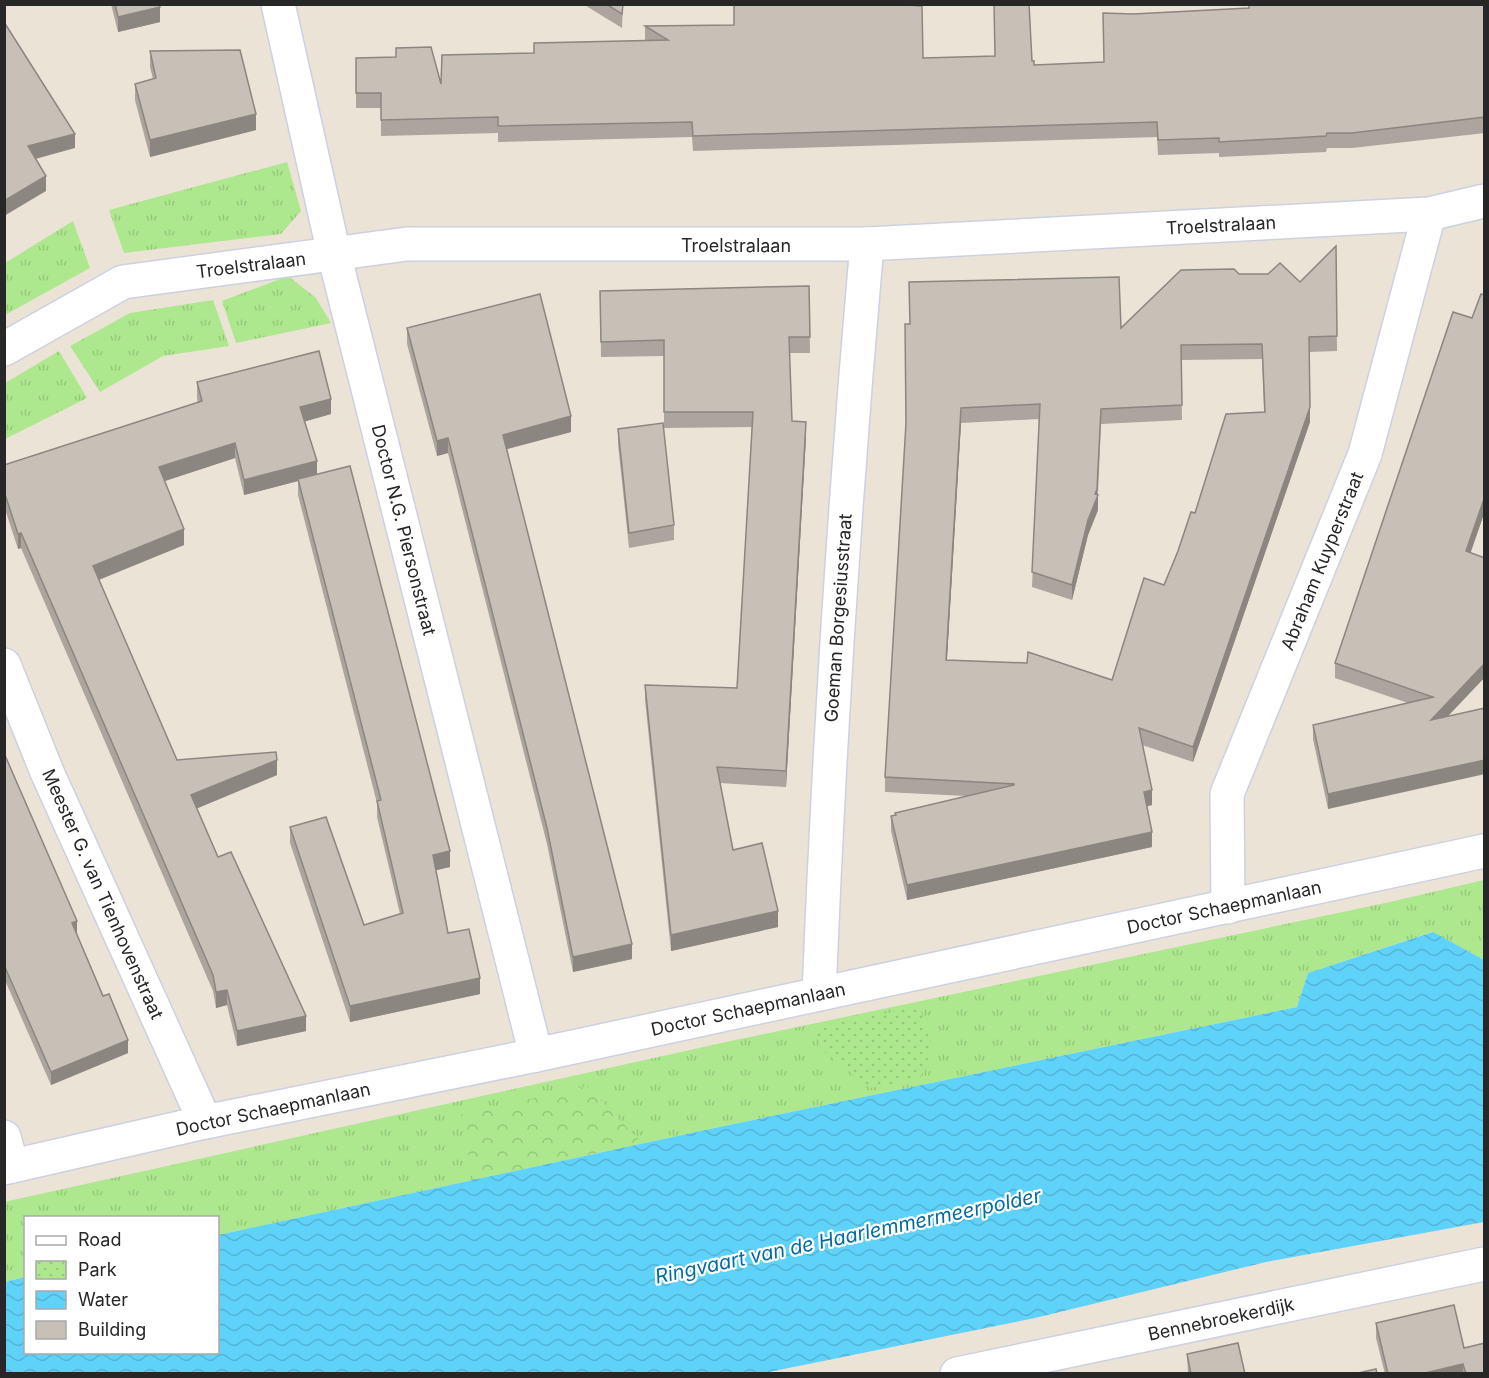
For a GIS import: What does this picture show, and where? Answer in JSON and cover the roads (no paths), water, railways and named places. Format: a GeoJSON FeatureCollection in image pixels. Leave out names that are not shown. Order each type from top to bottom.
{"type":"FeatureCollection","features":[{"type":"Feature","properties":{"kind":"street","name":"Doctor N.G. Piersonstraat"},"geometry":{"type":"LineString","coordinates":[[278,4],[334,254],[536,1055]]}},
{"type":"Feature","properties":{"kind":"street","name":"Troelstralaan"},"geometry":{"type":"LineString","coordinates":[[4,349],[123,282],[407,244],[867,244],[1429,213],[1485,201]]}},
{"type":"Feature","properties":{"kind":"street","name":"Abraham Kuyperstraat"},"geometry":{"type":"LineString","coordinates":[[1228,907],[1227,794],[1365,454],[1429,213]]}},
{"type":"Feature","properties":{"kind":"street","name":"Goeman Borgesiusstraat"},"geometry":{"type":"LineString","coordinates":[[819,994],[827,798],[847,477],[867,244]]}},
{"type":"Feature","properties":{"kind":"street","name":"Meester G. van Tienhovenstraat"},"geometry":{"type":"LineString","coordinates":[[4,665],[47,772],[206,1122]]}},
{"type":"Feature","properties":{"kind":"street","name":"Doctor Schaepmanlaan"},"geometry":{"type":"LineString","coordinates":[[7,1157],[206,1122],[536,1055],[1485,851]]}},
{"type":"Feature","properties":{"kind":"street","name":"Bennebroekerdijk"},"geometry":{"type":"LineString","coordinates":[[964,1373],[1485,1264]]}},
{"type":"Feature","properties":{"kind":"water","name":"Ringvaart van de Haarlemmermeerpolder"},"geometry":{"type":"Polygon","coordinates":[[[1433,932],[1484,960],[1484,1222],[1266,1262],[1035,1318],[764,1373],[5,1373],[5,1282],[24,1277],[24,1354],[219,1354],[219,1235],[724,1126],[1297,1007],[1308,973],[1433,932]]]}}]}
